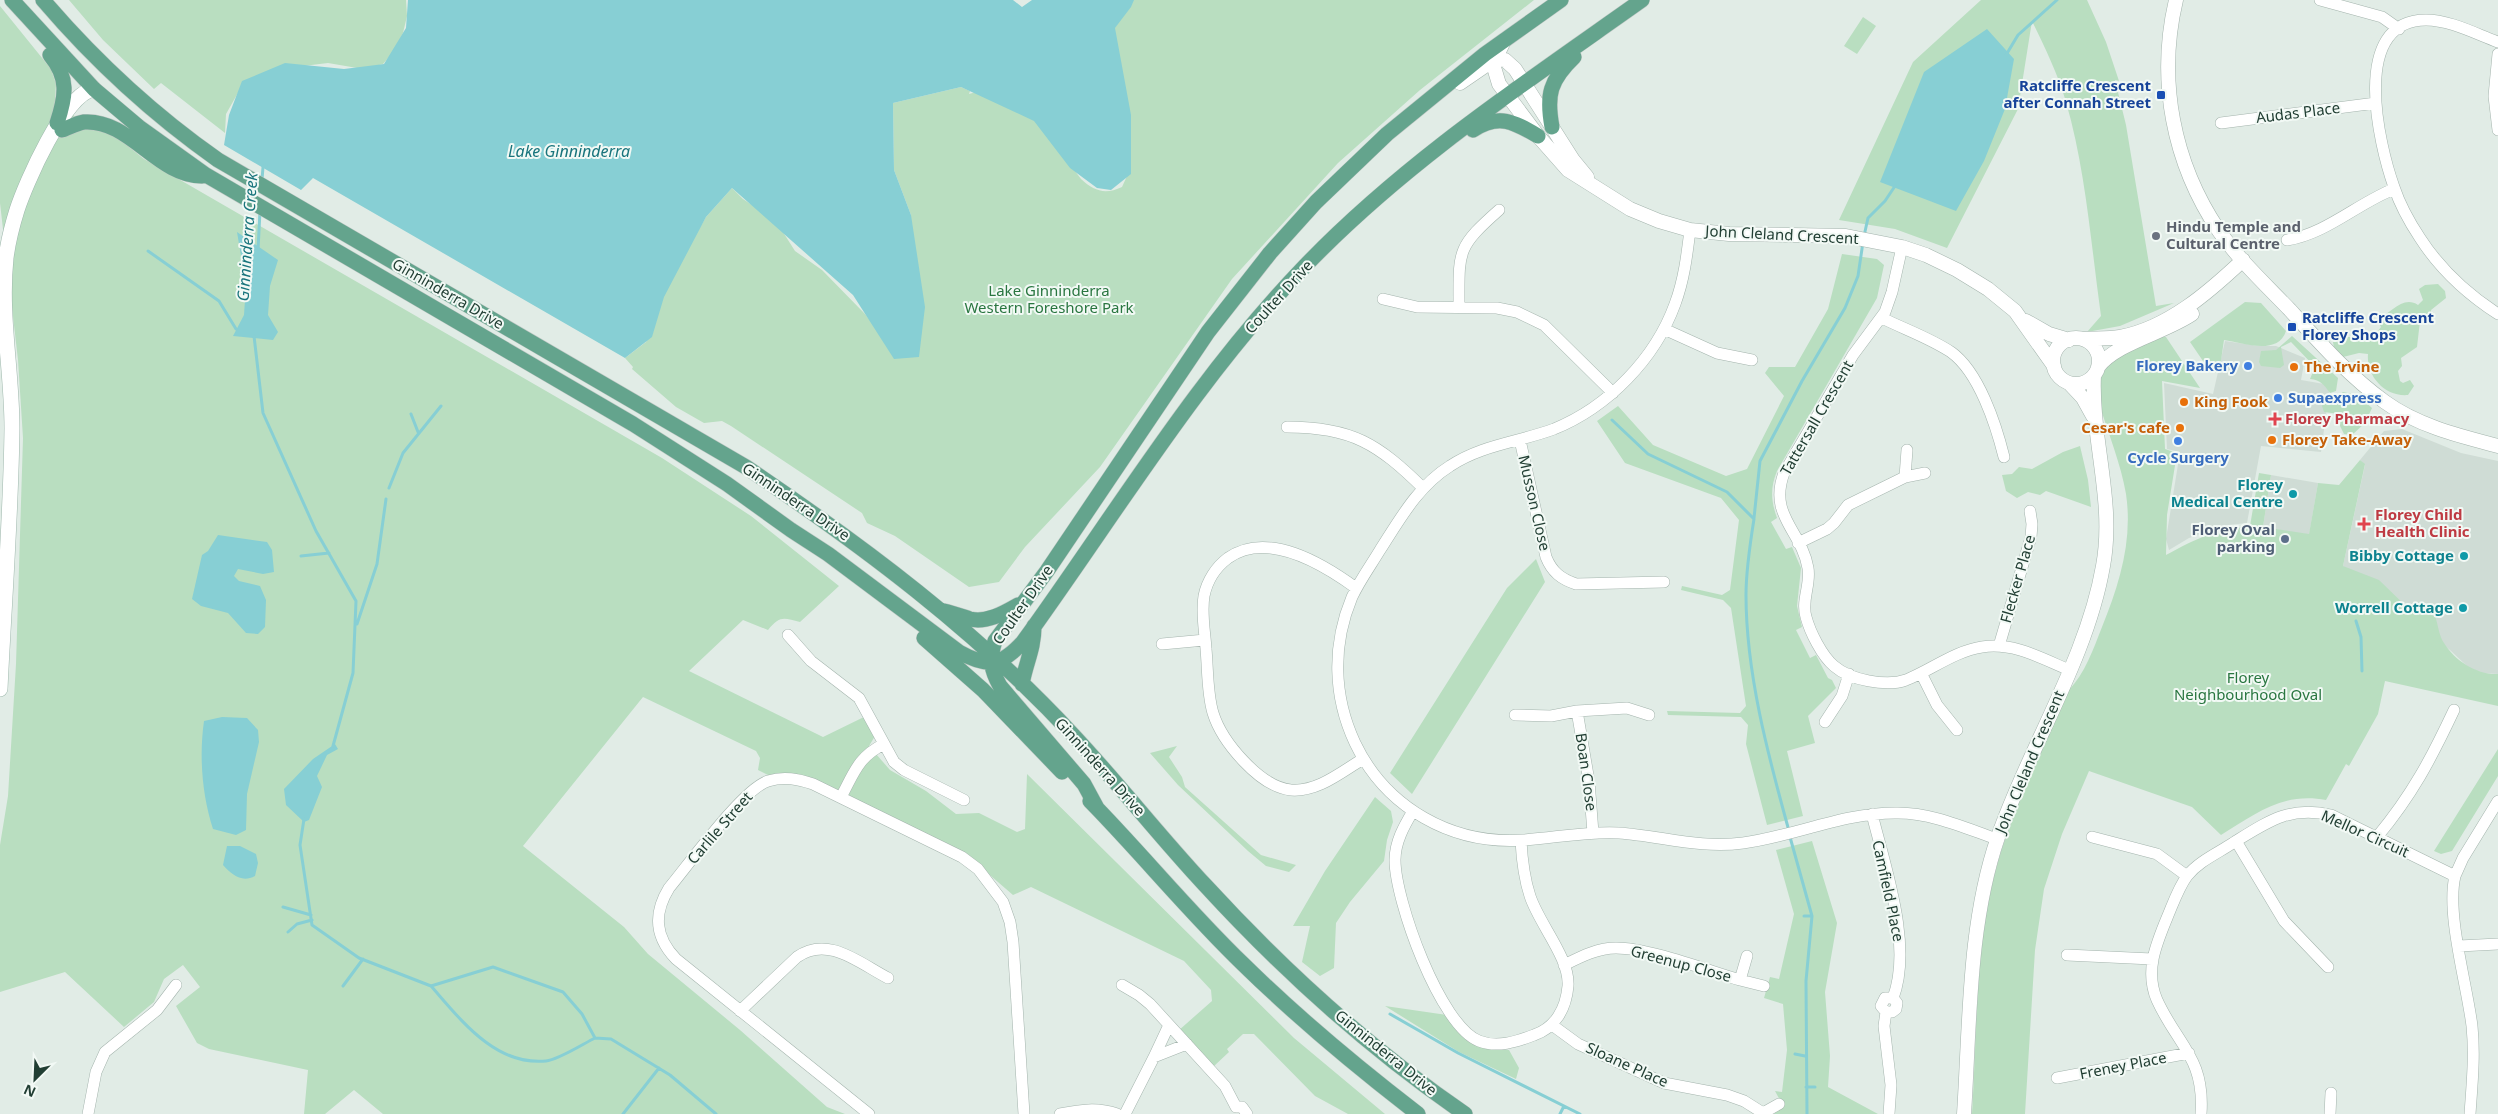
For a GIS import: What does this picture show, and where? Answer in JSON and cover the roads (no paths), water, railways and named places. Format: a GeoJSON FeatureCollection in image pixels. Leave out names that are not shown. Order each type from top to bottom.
{"type":"FeatureCollection","features":[{"type":"Feature","properties":{"kind":"main road"},"geometry":{"type":"LineString","coordinates":[[34,0],[91,66],[95,81],[94,89],[87,101],[54,134]]}},
{"type":"Feature","properties":{"kind":"main road","name":"Ginninderra Drive"},"geometry":{"type":"LineString","coordinates":[[43,0],[113,76],[162,116],[170,127],[218,160],[746,467],[842,533],[941,611],[990,660],[1022,684],[1073,734],[1205,886],[1265,946],[1341,1017],[1465,1114]]}},
{"type":"Feature","properties":{"kind":"main road","name":"Coulter Drive"},"geometry":{"type":"LineString","coordinates":[[1097,808],[1084,784],[1000,686],[994,675],[990,660],[996,641],[1208,332],[1281,240],[1352,166],[1430,97],[1561,0]]}},
{"type":"Feature","properties":{"kind":"main road","name":"Coulter Drive"},"geometry":{"type":"LineString","coordinates":[[990,660],[1010,655],[1034,626],[1214,373],[1307,264],[1360,213],[1439,146],[1642,0]]}},
{"type":"Feature","properties":{"kind":"main road"},"geometry":{"type":"LineString","coordinates":[[0,689],[12,428],[4,310],[4,276],[12,226],[29,178],[54,134],[64,95],[64,82],[60,66],[32,32],[13,1]]}},
{"type":"Feature","properties":{"kind":"main road","name":"Ginninderra Drive"},"geometry":{"type":"LineString","coordinates":[[13,1],[94,89],[139,128],[207,176],[634,424],[727,484],[828,554],[958,652],[990,660]]}},
{"type":"Feature","properties":{"kind":"main road"},"geometry":{"type":"LineString","coordinates":[[1552,127],[1548,101],[1553,84],[1560,70],[1589,38]]}},
{"type":"Feature","properties":{"kind":"main road"},"geometry":{"type":"LineString","coordinates":[[94,89],[116,92],[130,97],[158,120],[170,127]]}},
{"type":"Feature","properties":{"kind":"main road"},"geometry":{"type":"LineString","coordinates":[[1439,146],[1454,143],[1488,122],[1501,120],[1517,123],[1538,136]]}},
{"type":"Feature","properties":{"kind":"main road"},"geometry":{"type":"LineString","coordinates":[[54,134],[82,122],[117,128],[146,150],[189,176],[207,176]]}},
{"type":"Feature","properties":{"kind":"main road","name":"Ginninderra Drive"},"geometry":{"type":"LineString","coordinates":[[791,530],[929,642],[983,690],[1243,964],[1317,1033],[1418,1114]]}},
{"type":"Feature","properties":{"kind":"main road"},"geometry":{"type":"LineString","coordinates":[[941,611],[982,620],[1003,614],[1024,602]]}},
{"type":"Feature","properties":{"kind":"main road"},"geometry":{"type":"LineString","coordinates":[[1022,684],[1025,669],[1034,645],[1034,626]]}},
{"type":"Feature","properties":{"kind":"street"},"geometry":{"type":"LineString","coordinates":[[2176,0],[2167,54],[2168,93],[2174,128],[2193,184],[2205,209],[2220,232],[2246,264],[2344,368],[2386,404],[2417,419],[2463,437],[2498,446]]}},
{"type":"Feature","properties":{"kind":"street"},"geometry":{"type":"LineString","coordinates":[[2320,0],[2382,17],[2399,29]]}},
{"type":"Feature","properties":{"kind":"street"},"geometry":{"type":"LineString","coordinates":[[2498,42],[2439,21],[2419,20],[2399,29],[2390,36],[2380,52],[2377,65],[2376,103],[2382,148],[2394,189],[2420,238],[2435,258],[2470,294],[2498,314]]}},
{"type":"Feature","properties":{"kind":"street"},"geometry":{"type":"LineString","coordinates":[[1430,97],[1444,94],[1495,59],[1504,41]]}},
{"type":"Feature","properties":{"kind":"street"},"geometry":{"type":"LineString","coordinates":[[2498,54],[2494,96],[2498,130]]}},
{"type":"Feature","properties":{"kind":"street","name":"John Cleland Crescent"},"geometry":{"type":"LineString","coordinates":[[1592,184],[1573,160],[1515,68],[1505,60],[1495,59],[1494,73],[1499,84],[1538,136],[1568,170],[1630,209],[1659,221],[1690,230],[1729,234],[1846,236],[1902,247],[1958,270],[1988,290],[2021,318],[2049,334],[2075,339]]}},
{"type":"Feature","properties":{"kind":"street","name":"Audas Place"},"geometry":{"type":"LineString","coordinates":[[2220,123],[2376,103]]}},
{"type":"Feature","properties":{"kind":"street"},"geometry":{"type":"LineString","coordinates":[[2287,240],[2302,238],[2317,231],[2363,203],[2394,189]]}},
{"type":"Feature","properties":{"kind":"street"},"geometry":{"type":"LineString","coordinates":[[1459,307],[1459,268],[1462,251],[1468,240],[1499,210]]}},
{"type":"Feature","properties":{"kind":"street"},"geometry":{"type":"LineString","coordinates":[[1690,230],[1682,281],[1664,329],[1641,363],[1613,393],[1579,417],[1520,440],[1469,455],[1450,466],[1423,488],[1406,509],[1356,588],[1341,631],[1337,667],[1342,711],[1363,759],[1379,782],[1412,811],[1437,826],[1456,833],[1484,839],[1521,841],[1593,833],[1621,833],[1700,844],[1728,844],[1791,833],[1872,814],[1912,814],[1938,819],[1997,839]]}},
{"type":"Feature","properties":{"kind":"street","name":"Tattersall Crescent"},"geometry":{"type":"LineString","coordinates":[[1902,247],[1892,292],[1882,318],[1853,355],[1784,474],[1780,486],[1779,504],[1809,570],[1804,606],[1806,619],[1826,658],[1836,667],[1849,674],[1880,684],[1893,684],[1965,651],[1982,647],[1998,646],[2029,653],[2069,670]]}},
{"type":"Feature","properties":{"kind":"street"},"geometry":{"type":"LineString","coordinates":[[2246,264],[2217,297],[2180,322],[2112,352],[2087,381],[2078,384],[2069,383],[2061,379],[2054,366],[2054,354],[2058,347],[2075,339],[2119,337],[2162,321],[2212,289],[2246,264]]}},
{"type":"Feature","properties":{"kind":"street"},"geometry":{"type":"LineString","coordinates":[[1383,299],[1417,307],[1497,308],[1517,312],[1536,320],[1560,338],[1613,393]]}},
{"type":"Feature","properties":{"kind":"street"},"geometry":{"type":"LineString","coordinates":[[1882,318],[1938,345],[1958,358],[1972,378],[1996,425],[2004,457]]}},
{"type":"Feature","properties":{"kind":"street","name":"John Cleland Crescent"},"geometry":{"type":"LineString","coordinates":[[2021,318],[2054,366]]}},
{"type":"Feature","properties":{"kind":"street"},"geometry":{"type":"LineString","coordinates":[[1664,329],[1717,353],[1752,360]]}},
{"type":"Feature","properties":{"kind":"street"},"geometry":{"type":"LineString","coordinates":[[2075,339],[2095,349],[2098,358],[2096,371]]}},
{"type":"Feature","properties":{"kind":"street","name":"John Cleland Crescent"},"geometry":{"type":"LineString","coordinates":[[1964,1114],[1976,934],[1982,896],[1997,839],[2088,624],[2098,594],[2104,564],[2106,504],[2094,416],[2096,371]]}},
{"type":"Feature","properties":{"kind":"street","name":"John Cleland Crescent"},"geometry":{"type":"LineString","coordinates":[[2069,383],[2083,398],[2094,416]]}},
{"type":"Feature","properties":{"kind":"street"},"geometry":{"type":"LineString","coordinates":[[1286,427],[1317,427],[1371,444],[1388,455],[1423,488]]}},
{"type":"Feature","properties":{"kind":"street","name":"Musson Close"},"geometry":{"type":"LineString","coordinates":[[1520,440],[1546,556],[1555,573],[1565,581],[1576,584],[1664,582]]}},
{"type":"Feature","properties":{"kind":"street"},"geometry":{"type":"LineString","coordinates":[[1905,477],[1907,450]]}},
{"type":"Feature","properties":{"kind":"street"},"geometry":{"type":"LineString","coordinates":[[1798,543],[1827,529],[1848,505],[1905,477],[1925,473]]}},
{"type":"Feature","properties":{"kind":"street","name":"Flecker Place"},"geometry":{"type":"LineString","coordinates":[[1998,646],[2031,537],[2030,511]]}},
{"type":"Feature","properties":{"kind":"street"},"geometry":{"type":"LineString","coordinates":[[1356,588],[1306,557],[1273,549],[1248,548],[1235,553],[1223,562],[1209,580],[1204,595],[1203,611],[1209,694],[1216,720],[1224,735],[1262,780],[1275,787],[1289,790],[1312,788],[1327,782],[1363,759]]}},
{"type":"Feature","properties":{"kind":"street"},"geometry":{"type":"LineString","coordinates":[[788,635],[811,661],[859,698],[870,713],[894,762],[904,770],[964,800]]}},
{"type":"Feature","properties":{"kind":"street"},"geometry":{"type":"LineString","coordinates":[[1162,644],[1205,640]]}},
{"type":"Feature","properties":{"kind":"street"},"geometry":{"type":"LineString","coordinates":[[1920,673],[1936,705],[1957,730]]}},
{"type":"Feature","properties":{"kind":"street"},"geometry":{"type":"LineString","coordinates":[[1825,722],[1842,696],[1849,674]]}},
{"type":"Feature","properties":{"kind":"street","name":"Boan Close"},"geometry":{"type":"LineString","coordinates":[[1514,715],[1551,716],[1577,711],[1627,708],[1649,715]]}},
{"type":"Feature","properties":{"kind":"street"},"geometry":{"type":"LineString","coordinates":[[2377,837],[2414,790],[2430,762],[2454,710]]}},
{"type":"Feature","properties":{"kind":"street","name":"Boan Close"},"geometry":{"type":"LineString","coordinates":[[1577,711],[1589,781],[1593,833]]}},
{"type":"Feature","properties":{"kind":"street"},"geometry":{"type":"LineString","coordinates":[[841,797],[859,761],[870,751],[884,744]]}},
{"type":"Feature","properties":{"kind":"street","name":"Carlile Street"},"geometry":{"type":"LineString","coordinates":[[869,1114],[666,949],[660,936],[658,922],[662,900],[669,888],[744,799],[761,784],[783,778],[798,779],[841,797],[962,857],[986,877],[998,894],[1010,922],[1013,942],[1024,1114]]}},
{"type":"Feature","properties":{"kind":"street"},"geometry":{"type":"LineString","coordinates":[[2470,1114],[2473,1061],[2472,1027],[2452,900],[2455,876],[2463,858],[2498,801]]}},
{"type":"Feature","properties":{"kind":"street"},"geometry":{"type":"LineString","coordinates":[[1412,811],[1398,841],[1396,874],[1414,938],[1428,972],[1455,1021],[1465,1033],[1477,1040],[1492,1044],[1506,1044],[1535,1035],[1552,1025],[1566,1000],[1568,984],[1564,965],[1530,897],[1524,878],[1521,841]]}},
{"type":"Feature","properties":{"kind":"street","name":"Mellor Circuit"},"geometry":{"type":"LineString","coordinates":[[2201,1114],[2202,1094],[2200,1079],[2188,1053],[2157,1000],[2152,985],[2152,958],[2177,893],[2187,876],[2201,862],[2277,818],[2300,811],[2331,815],[2455,876]]}},
{"type":"Feature","properties":{"kind":"street","name":"Camfield Place"},"geometry":{"type":"LineString","coordinates":[[1872,814],[1900,936],[1898,980],[1893,998],[1897,1003],[1896,1009],[1892,1012],[1886,1012],[1884,1026],[1891,1085],[1889,1114]]}},
{"type":"Feature","properties":{"kind":"street"},"geometry":{"type":"LineString","coordinates":[[2092,837],[2150,851],[2170,862],[2187,876]]}},
{"type":"Feature","properties":{"kind":"street"},"geometry":{"type":"LineString","coordinates":[[2236,841],[2284,921],[2328,967]]}},
{"type":"Feature","properties":{"kind":"street"},"geometry":{"type":"LineString","coordinates":[[2459,946],[2498,944]]}},
{"type":"Feature","properties":{"kind":"street"},"geometry":{"type":"LineString","coordinates":[[740,1011],[797,957],[806,951],[818,947],[838,952],[888,978]]}},
{"type":"Feature","properties":{"kind":"street","name":"Greenup Close"},"geometry":{"type":"LineString","coordinates":[[1564,965],[1588,954],[1606,949],[1634,949],[1764,986]]}},
{"type":"Feature","properties":{"kind":"street"},"geometry":{"type":"LineString","coordinates":[[2067,955],[2152,958]]}},
{"type":"Feature","properties":{"kind":"street","name":"Greenup Close"},"geometry":{"type":"LineString","coordinates":[[1740,980],[1747,956]]}},
{"type":"Feature","properties":{"kind":"street"},"geometry":{"type":"LineString","coordinates":[[88,1114],[96,1072],[105,1052],[157,1010],[176,985]]}},
{"type":"Feature","properties":{"kind":"street"},"geometry":{"type":"LineString","coordinates":[[1122,985],[1145,999],[1225,1086],[1233,1111],[1242,1108],[1247,1114]]}},
{"type":"Feature","properties":{"kind":"street"},"geometry":{"type":"LineString","coordinates":[[1125,1114],[1169,1025]]}},
{"type":"Feature","properties":{"kind":"street","name":"Sloane Place"},"geometry":{"type":"LineString","coordinates":[[1552,1025],[1578,1044],[1664,1083],[1727,1095],[1763,1113],[1779,1104]]}},
{"type":"Feature","properties":{"kind":"street"},"geometry":{"type":"LineString","coordinates":[[1154,1057],[1187,1044]]}},
{"type":"Feature","properties":{"kind":"street","name":"Freney Place"},"geometry":{"type":"LineString","coordinates":[[2057,1078],[2188,1053]]}},
{"type":"Feature","properties":{"kind":"street"},"geometry":{"type":"LineString","coordinates":[[2330,1114],[2331,1092]]}},
{"type":"Feature","properties":{"kind":"street"},"geometry":{"type":"LineString","coordinates":[[1060,1114],[1086,1109],[1117,1114]]}},
{"type":"Feature","properties":{"kind":"water","name":"Lake Ginninderra"},"geometry":{"type":"Polygon","coordinates":[[[408,0],[1013,0],[1022,7],[1032,0],[1134,0],[1115,28],[1131,115],[1131,174],[1111,190],[1097,188],[1070,168],[1034,121],[961,87],[893,103],[894,170],[911,215],[925,307],[919,357],[894,359],[853,295],[732,188],[706,217],[664,297],[652,337],[625,358],[313,178],[301,190],[224,145],[229,115],[242,81],[285,63],[344,69],[384,64],[406,28],[408,0]]]}},
{"type":"Feature","properties":{"kind":"water"},"geometry":{"type":"Polygon","coordinates":[[[1987,29],[2014,59],[2005,109],[1984,161],[1956,211],[1880,182],[1924,72],[1987,29]]]}},
{"type":"Feature","properties":{"kind":"water"},"geometry":{"type":"Polygon","coordinates":[[[237,232],[278,260],[270,286],[268,315],[278,332],[273,340],[233,336],[244,315],[246,285],[237,232]]]}},
{"type":"Feature","properties":{"kind":"water"},"geometry":{"type":"Polygon","coordinates":[[[218,535],[267,542],[272,550],[274,572],[263,574],[238,569],[234,576],[239,581],[260,586],[266,600],[265,627],[258,634],[246,633],[228,613],[201,606],[192,599],[202,555],[208,551],[218,535]]]}},
{"type":"Feature","properties":{"kind":"water"},"geometry":{"type":"Polygon","coordinates":[[[222,717],[247,718],[258,730],[259,742],[247,794],[246,830],[236,835],[213,829],[206,803],[202,775],[202,734],[204,721],[222,717]]]}},
{"type":"Feature","properties":{"kind":"water"},"geometry":{"type":"Polygon","coordinates":[[[335,744],[338,749],[327,755],[317,776],[322,787],[309,820],[304,822],[286,805],[284,789],[313,759],[335,744]]]}},
{"type":"Feature","properties":{"kind":"water"},"geometry":{"type":"Polygon","coordinates":[[[227,846],[240,846],[256,854],[258,863],[255,876],[246,879],[238,877],[223,865],[227,846]]]}},
{"type":"Feature","properties":{"kind":"waterway"},"geometry":{"type":"LineString","coordinates":[[2006,55],[2018,35],[2057,0]]}},
{"type":"Feature","properties":{"kind":"waterway","name":"Ginninderra Creek"},"geometry":{"type":"LineString","coordinates":[[262,180],[263,167],[266,165]]}},
{"type":"Feature","properties":{"kind":"waterway"},"geometry":{"type":"LineString","coordinates":[[1864,236],[1868,218],[1885,201],[1895,186]]}},
{"type":"Feature","properties":{"kind":"waterway","name":"Ginninderra Creek"},"geometry":{"type":"LineString","coordinates":[[258,250],[260,211]]}},
{"type":"Feature","properties":{"kind":"waterway"},"geometry":{"type":"LineString","coordinates":[[1754,518],[1760,461],[1802,381],[1845,308],[1858,276],[1863,242]]}},
{"type":"Feature","properties":{"kind":"waterway"},"geometry":{"type":"LineString","coordinates":[[148,251],[219,301],[236,329]]}},
{"type":"Feature","properties":{"kind":"waterway","name":"Ginninderra Creek"},"geometry":{"type":"LineString","coordinates":[[254,336],[263,413],[316,531],[356,601],[353,673],[333,746]]}},
{"type":"Feature","properties":{"kind":"waterway","name":"Ginninderra Creek"},"geometry":{"type":"LineString","coordinates":[[389,488],[403,453],[441,406]]}},
{"type":"Feature","properties":{"kind":"waterway"},"geometry":{"type":"LineString","coordinates":[[411,414],[418,432]]}},
{"type":"Feature","properties":{"kind":"waterway"},"geometry":{"type":"LineString","coordinates":[[1612,420],[1648,454],[1727,492],[1754,519],[1746,585],[1750,654],[1766,743],[1789,831]]}},
{"type":"Feature","properties":{"kind":"waterway","name":"Ginninderra Creek"},"geometry":{"type":"LineString","coordinates":[[357,624],[377,564],[386,499]]}},
{"type":"Feature","properties":{"kind":"waterway"},"geometry":{"type":"LineString","coordinates":[[301,556],[329,553]]}},
{"type":"Feature","properties":{"kind":"waterway"},"geometry":{"type":"LineString","coordinates":[[2356,621],[2361,637],[2362,671]]}},
{"type":"Feature","properties":{"kind":"waterway","name":"Ginninderra Creek"},"geometry":{"type":"LineString","coordinates":[[304,819],[300,845],[312,925],[359,958],[431,986],[493,967],[563,992],[582,1014],[595,1038],[611,1039],[670,1075],[716,1114]]}},
{"type":"Feature","properties":{"kind":"waterway"},"geometry":{"type":"LineString","coordinates":[[1790,837],[1812,916],[1806,981],[1807,1114]]}},
{"type":"Feature","properties":{"kind":"waterway"},"geometry":{"type":"LineString","coordinates":[[283,907],[311,915]]}},
{"type":"Feature","properties":{"kind":"waterway"},"geometry":{"type":"LineString","coordinates":[[1804,916],[1812,916]]}},
{"type":"Feature","properties":{"kind":"waterway"},"geometry":{"type":"LineString","coordinates":[[288,932],[297,924],[312,920]]}},
{"type":"Feature","properties":{"kind":"waterway"},"geometry":{"type":"LineString","coordinates":[[343,986],[363,959]]}},
{"type":"Feature","properties":{"kind":"waterway"},"geometry":{"type":"LineString","coordinates":[[431,986],[467,1026],[495,1048],[511,1056],[528,1061],[551,1060],[595,1038]]}},
{"type":"Feature","properties":{"kind":"waterway"},"geometry":{"type":"LineString","coordinates":[[1390,1014],[1458,1053],[1580,1114]]}},
{"type":"Feature","properties":{"kind":"waterway"},"geometry":{"type":"LineString","coordinates":[[1795,1054],[1805,1056]]}},
{"type":"Feature","properties":{"kind":"waterway"},"geometry":{"type":"LineString","coordinates":[[623,1114],[659,1068]]}},
{"type":"Feature","properties":{"kind":"waterway"},"geometry":{"type":"LineString","coordinates":[[1806,1087],[1815,1087]]}},
{"type":"Feature","properties":{"kind":"waterway"},"geometry":{"type":"LineString","coordinates":[[1560,1114],[1564,1106]]}},
{"type":"Feature","properties":{"kind":"place","name":"Ratcliffe Crescent after Connah Street"},"geometry":{"type":"Point","coordinates":[2161,95]}},
{"type":"Feature","properties":{"kind":"place","name":"Hindu Temple and Cultural Centre"},"geometry":{"type":"Point","coordinates":[2156,236]}},
{"type":"Feature","properties":{"kind":"place","name":"Ratcliffe Crescent Florey Shops"},"geometry":{"type":"Point","coordinates":[2292,327]}},
{"type":"Feature","properties":{"kind":"place","name":"Florey Bakery"},"geometry":{"type":"Point","coordinates":[2248,366]}},
{"type":"Feature","properties":{"kind":"place","name":"The Irvine"},"geometry":{"type":"Point","coordinates":[2294,367]}},
{"type":"Feature","properties":{"kind":"place","name":"Supaexpress"},"geometry":{"type":"Point","coordinates":[2278,398]}},
{"type":"Feature","properties":{"kind":"place","name":"King Fook"},"geometry":{"type":"Point","coordinates":[2184,402]}},
{"type":"Feature","properties":{"kind":"place","name":"Florey Pharmacy"},"geometry":{"type":"Point","coordinates":[2275,419]}},
{"type":"Feature","properties":{"kind":"place","name":"Cesar's cafe"},"geometry":{"type":"Point","coordinates":[2180,428]}},
{"type":"Feature","properties":{"kind":"place","name":"Florey Take-Away"},"geometry":{"type":"Point","coordinates":[2272,440]}},
{"type":"Feature","properties":{"kind":"place","name":"Cycle Surgery"},"geometry":{"type":"Point","coordinates":[2178,441]}},
{"type":"Feature","properties":{"kind":"place","name":"Florey Medical Centre"},"geometry":{"type":"Point","coordinates":[2293,494]}},
{"type":"Feature","properties":{"kind":"place","name":"Florey Child Health Clinic"},"geometry":{"type":"Point","coordinates":[2364,524]}},
{"type":"Feature","properties":{"kind":"place","name":"Florey Oval parking"},"geometry":{"type":"Point","coordinates":[2285,539]}},
{"type":"Feature","properties":{"kind":"place","name":"Bibby Cottage"},"geometry":{"type":"Point","coordinates":[2464,556]}},
{"type":"Feature","properties":{"kind":"place","name":"Worrell Cottage"},"geometry":{"type":"Point","coordinates":[2463,608]}},
{"type":"Feature","properties":{"kind":"park label","name":"Lake Ginninderra Western Foreshore Park"},"geometry":{"type":"Point","coordinates":[1049,300]}},
{"type":"Feature","properties":{"kind":"park label","name":"Florey Neighbourhood Oval"},"geometry":{"type":"Point","coordinates":[2248,686]}}]}
